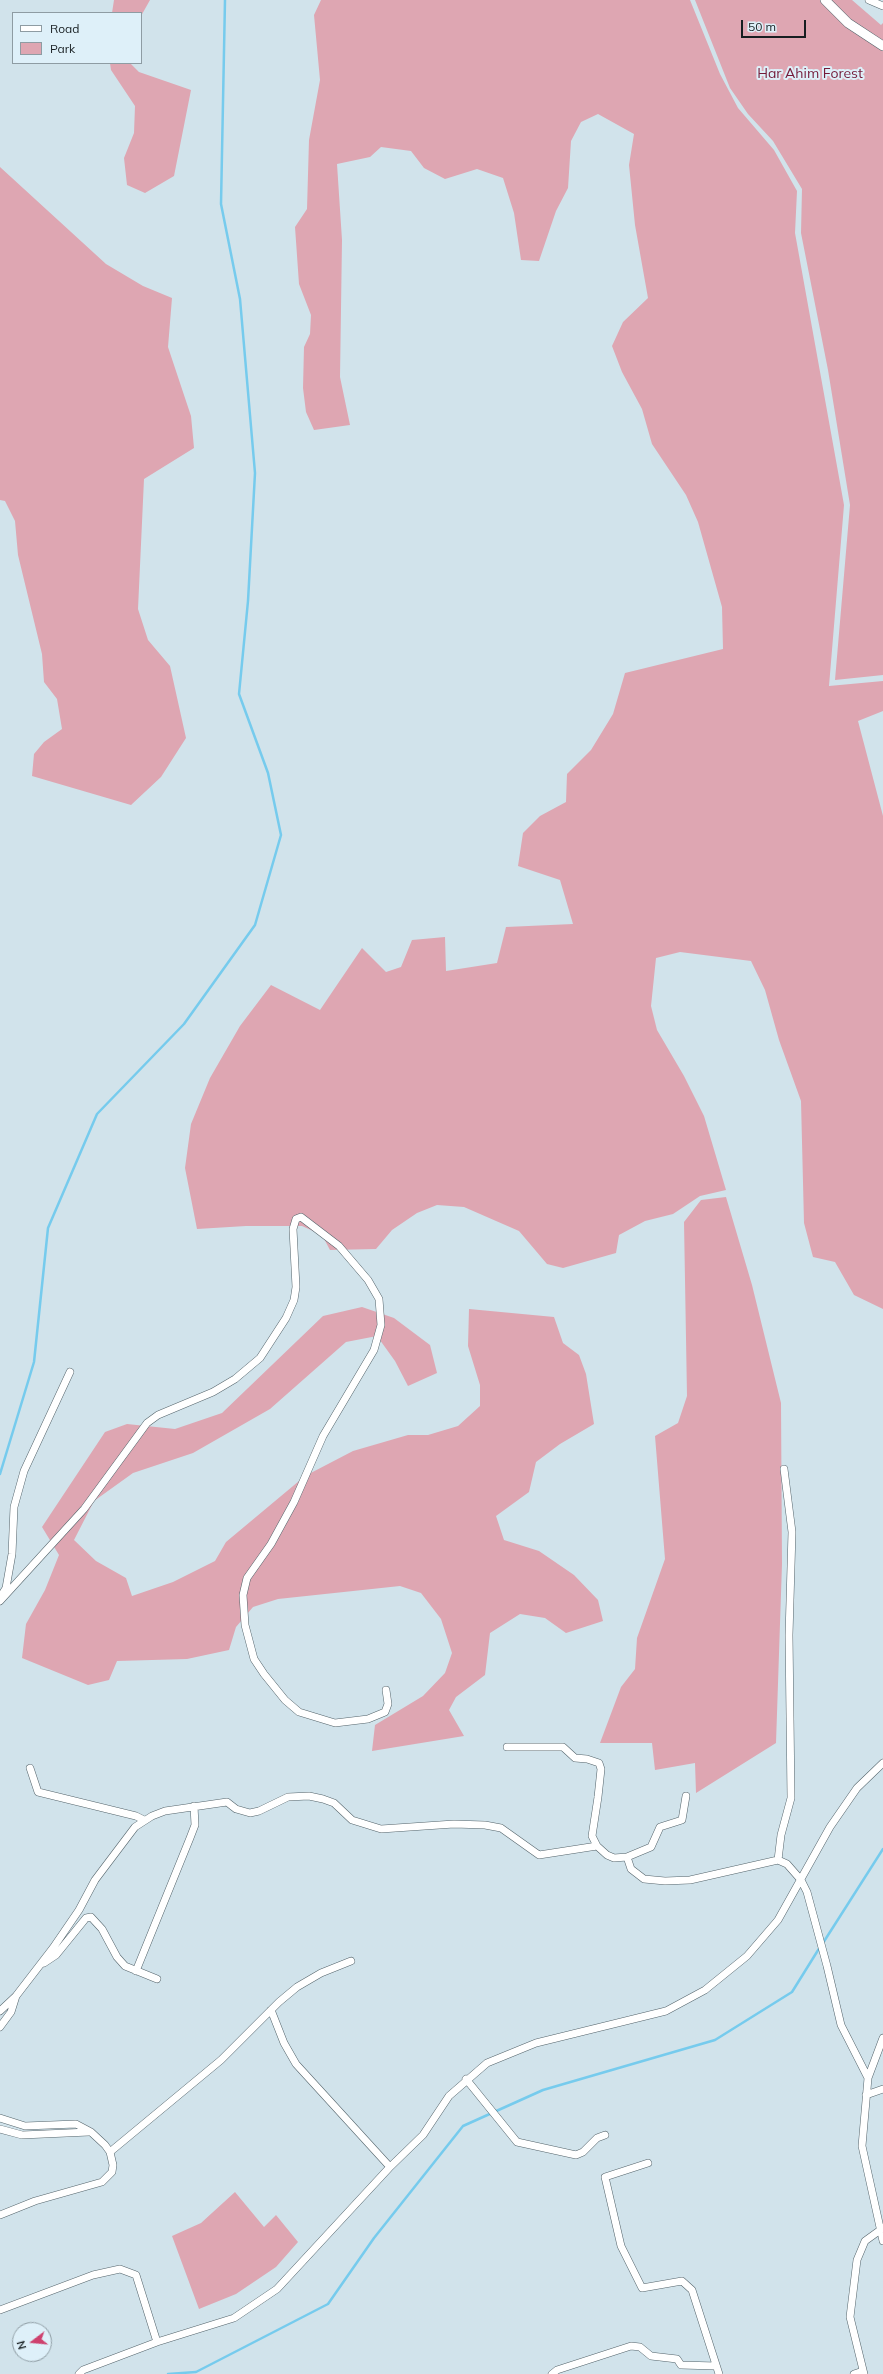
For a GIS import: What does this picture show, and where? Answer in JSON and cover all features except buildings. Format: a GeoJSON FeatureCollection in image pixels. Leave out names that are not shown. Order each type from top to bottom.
{"type":"FeatureCollection","features":[{"type":"Feature","properties":{"kind":"main road"},"geometry":{"type":"LineString","coordinates":[[825,0],[848,23],[883,46]]}},
{"type":"Feature","properties":{"kind":"street"},"geometry":{"type":"LineString","coordinates":[[869,0],[883,6]]}},
{"type":"Feature","properties":{"kind":"street"},"geometry":{"type":"LineString","coordinates":[[0,1602],[84,1509],[147,1423],[158,1415],[213,1392],[235,1379],[260,1358],[286,1318],[294,1300],[296,1287],[293,1229],[296,1219],[301,1217],[339,1246],[368,1280],[379,1299],[381,1324],[374,1350],[323,1436],[294,1502],[271,1544],[247,1578],[243,1595],[245,1626],[254,1659],[285,1700],[299,1712],[335,1723],[368,1719],[385,1712],[388,1704],[386,1690]]}},
{"type":"Feature","properties":{"kind":"street"},"geometry":{"type":"LineString","coordinates":[[0,1598],[6,1588],[12,1554],[14,1507],[24,1471],[70,1372]]}},
{"type":"Feature","properties":{"kind":"street"},"geometry":{"type":"LineString","coordinates":[[778,1860],[781,1835],[791,1798],[789,1635],[792,1532],[784,1469]]}},
{"type":"Feature","properties":{"kind":"street"},"geometry":{"type":"LineString","coordinates":[[507,1747],[563,1747],[575,1758],[587,1759],[599,1763],[601,1769],[598,1797],[592,1828],[593,1841],[607,1855],[614,1858],[627,1857],[652,1847],[660,1826],[682,1820],[686,1796]]}},
{"type":"Feature","properties":{"kind":"street"},"geometry":{"type":"LineString","coordinates":[[79,2374],[83,2370],[156,2342],[234,2318],[277,2290],[390,2167],[423,2135],[449,2096],[487,2063],[536,2043],[666,2011],[705,1990],[747,1956],[778,1920],[830,1828],[857,1788],[883,1763]]}},
{"type":"Feature","properties":{"kind":"street"},"geometry":{"type":"LineString","coordinates":[[30,1768],[38,1792],[136,1816],[144,1820]]}},
{"type":"Feature","properties":{"kind":"street"},"geometry":{"type":"LineString","coordinates":[[0,2012],[16,1996],[38,1967],[79,1910],[95,1880],[135,1827],[144,1820],[166,1811],[227,1802],[240,1811],[250,1813],[259,1811],[288,1796],[310,1796],[323,1798],[334,1804],[352,1820],[381,1829],[454,1824],[485,1825],[501,1828],[539,1855],[597,1846]]}},
{"type":"Feature","properties":{"kind":"street"},"geometry":{"type":"LineString","coordinates":[[136,1971],[190,1838],[195,1820],[194,1806]]}},
{"type":"Feature","properties":{"kind":"street"},"geometry":{"type":"LineString","coordinates":[[627,1857],[631,1869],[644,1879],[665,1881],[690,1880],[778,1860],[787,1864],[801,1880],[807,1892],[841,2025],[868,2078]]}},
{"type":"Feature","properties":{"kind":"street"},"geometry":{"type":"LineString","coordinates":[[38,1967],[56,1955],[86,1918],[91,1917],[102,1929],[117,1957],[125,1966],[157,1980]]}},
{"type":"Feature","properties":{"kind":"street"},"geometry":{"type":"LineString","coordinates":[[110,2152],[221,2060],[271,2010],[297,1987],[322,1973],[351,1961]]}},
{"type":"Feature","properties":{"kind":"street"},"geometry":{"type":"LineString","coordinates":[[0,2027],[11,2012],[16,1996]]}},
{"type":"Feature","properties":{"kind":"street"},"geometry":{"type":"LineString","coordinates":[[271,2010],[284,2044],[296,2064],[390,2167]]}},
{"type":"Feature","properties":{"kind":"street"},"geometry":{"type":"LineString","coordinates":[[883,2038],[868,2078],[862,2146],[883,2241]]}},
{"type":"Feature","properties":{"kind":"street"},"geometry":{"type":"LineString","coordinates":[[466,2080],[517,2142],[576,2155],[583,2152],[597,2138],[605,2134]]}},
{"type":"Feature","properties":{"kind":"street"},"geometry":{"type":"LineString","coordinates":[[866,2095],[883,2090]]}},
{"type":"Feature","properties":{"kind":"street"},"geometry":{"type":"LineString","coordinates":[[0,2118],[25,2126],[76,2124],[91,2132],[110,2152],[114,2165],[112,2172],[102,2182],[35,2201],[0,2216]]}},
{"type":"Feature","properties":{"kind":"street"},"geometry":{"type":"LineString","coordinates":[[0,2129],[22,2135],[91,2132]]}},
{"type":"Feature","properties":{"kind":"street"},"geometry":{"type":"LineString","coordinates":[[648,2163],[605,2177],[621,2246],[642,2288],[682,2281],[692,2290],[719,2374]]}},
{"type":"Feature","properties":{"kind":"street"},"geometry":{"type":"LineString","coordinates":[[854,2374],[863,2373],[850,2317],[857,2260],[865,2241],[881,2228]]}},
{"type":"Feature","properties":{"kind":"street"},"geometry":{"type":"LineString","coordinates":[[0,2310],[93,2275],[120,2269],[136,2275],[156,2342]]}},
{"type":"Feature","properties":{"kind":"street"},"geometry":{"type":"LineString","coordinates":[[552,2374],[557,2370],[631,2346],[640,2347],[651,2356],[677,2359],[680,2365],[716,2366]]}},
{"type":"Feature","properties":{"kind":"green space"},"geometry":{"type":"Polygon","coordinates":[[[114,0],[150,0],[142,14],[142,12],[112,12],[114,0]]]}},
{"type":"Feature","properties":{"kind":"green space"},"geometry":{"type":"Polygon","coordinates":[[[321,0],[690,0],[720,74],[738,108],[774,150],[797,191],[795,233],[844,505],[829,686],[883,681],[883,711],[858,721],[883,816],[883,1309],[854,1295],[835,1262],[813,1257],[804,1223],[801,1101],[779,1040],[765,990],[751,961],[680,952],[656,958],[651,1006],[657,1030],[684,1076],[704,1116],[726,1190],[700,1196],[673,1214],[645,1221],[619,1235],[616,1253],[563,1268],[547,1264],[519,1231],[464,1207],[437,1205],[417,1213],[392,1230],[376,1249],[330,1250],[322,1235],[302,1226],[246,1226],[197,1229],[185,1168],[191,1124],[210,1078],[240,1026],[271,985],[320,1010],[362,948],[386,972],[401,967],[412,940],[445,937],[446,971],[497,963],[506,927],[573,924],[560,880],[518,866],[523,833],[540,816],[566,802],[567,774],[591,750],[613,714],[625,673],[723,649],[722,607],[698,522],[686,495],[652,444],[642,409],[622,372],[612,346],[623,322],[648,298],[635,225],[629,165],[634,134],[598,114],[581,122],[571,141],[568,188],[556,211],[539,261],[521,260],[514,213],[503,178],[477,169],[445,179],[424,168],[411,151],[381,147],[370,157],[337,164],[342,240],[340,377],[350,425],[314,430],[306,412],[303,388],[304,347],[310,334],[311,315],[299,284],[295,227],[307,209],[309,140],[320,80],[314,15],[321,0]]]}},
{"type":"Feature","properties":{"kind":"green space","name":"Har Ahim Forest"},"geometry":{"type":"Polygon","coordinates":[[[695,0],[852,0],[881,25],[883,23],[883,675],[835,680],[850,505],[828,370],[801,233],[802,189],[773,141],[748,114],[730,88],[695,0]]]}},
{"type":"Feature","properties":{"kind":"green space"},"geometry":{"type":"Polygon","coordinates":[[[110,64],[131,64],[139,72],[191,90],[174,176],[145,193],[127,185],[124,158],[134,133],[135,106],[111,70],[110,64]]]}},
{"type":"Feature","properties":{"kind":"green space"},"geometry":{"type":"Polygon","coordinates":[[[0,167],[106,264],[143,286],[172,298],[168,347],[191,416],[194,448],[144,479],[138,609],[148,640],[170,666],[186,738],[161,777],[131,805],[32,776],[34,754],[44,742],[62,729],[57,699],[44,682],[42,654],[18,555],[15,521],[5,501],[0,500],[0,167]]]}},
{"type":"Feature","properties":{"kind":"green space"},"geometry":{"type":"Polygon","coordinates":[[[726,1197],[752,1285],[781,1403],[782,1564],[776,1743],[696,1793],[695,1763],[655,1770],[652,1743],[600,1743],[621,1687],[635,1669],[637,1638],[665,1559],[655,1436],[678,1423],[687,1396],[684,1222],[701,1200],[726,1197]]]}},
{"type":"Feature","properties":{"kind":"green space"},"geometry":{"type":"Polygon","coordinates":[[[362,1307],[394,1318],[430,1345],[437,1373],[408,1386],[395,1361],[377,1336],[346,1342],[270,1409],[193,1453],[133,1473],[94,1501],[74,1540],[96,1561],[126,1578],[132,1596],[173,1582],[215,1561],[226,1542],[305,1476],[353,1451],[408,1435],[428,1435],[458,1426],[480,1406],[480,1385],[468,1346],[469,1309],[554,1317],[563,1343],[579,1355],[586,1374],[594,1424],[560,1444],[536,1462],[529,1492],[496,1516],[504,1540],[539,1551],[574,1575],[598,1600],[603,1621],[566,1633],[545,1618],[520,1614],[490,1633],[485,1675],[456,1697],[449,1710],[464,1736],[372,1751],[375,1725],[423,1696],[445,1673],[452,1653],[441,1619],[421,1593],[400,1586],[278,1599],[253,1607],[236,1627],[229,1650],[187,1659],[117,1661],[109,1680],[88,1685],[22,1658],[26,1624],[45,1590],[59,1555],[42,1527],[105,1432],[127,1424],[175,1429],[222,1413],[323,1316],[362,1307]]]}},
{"type":"Feature","properties":{"kind":"green space"},"geometry":{"type":"Polygon","coordinates":[[[235,2192],[264,2227],[276,2215],[298,2242],[276,2267],[236,2294],[199,2309],[172,2236],[201,2223],[235,2192]]]}},
{"type":"Feature","properties":{"kind":"waterway"},"geometry":{"type":"LineString","coordinates":[[0,1474],[34,1362],[48,1228],[97,1114],[184,1024],[255,925],[281,835],[268,773],[239,694],[248,601],[255,473],[240,299],[221,204],[225,0]]}},
{"type":"Feature","properties":{"kind":"waterway"},"geometry":{"type":"LineString","coordinates":[[823,1943],[883,1849]]}},
{"type":"Feature","properties":{"kind":"waterway"},"geometry":{"type":"LineString","coordinates":[[168,2374],[196,2372],[328,2304],[374,2238],[463,2126],[543,2090],[715,2040],[792,1992],[820,1947]]}}]}
